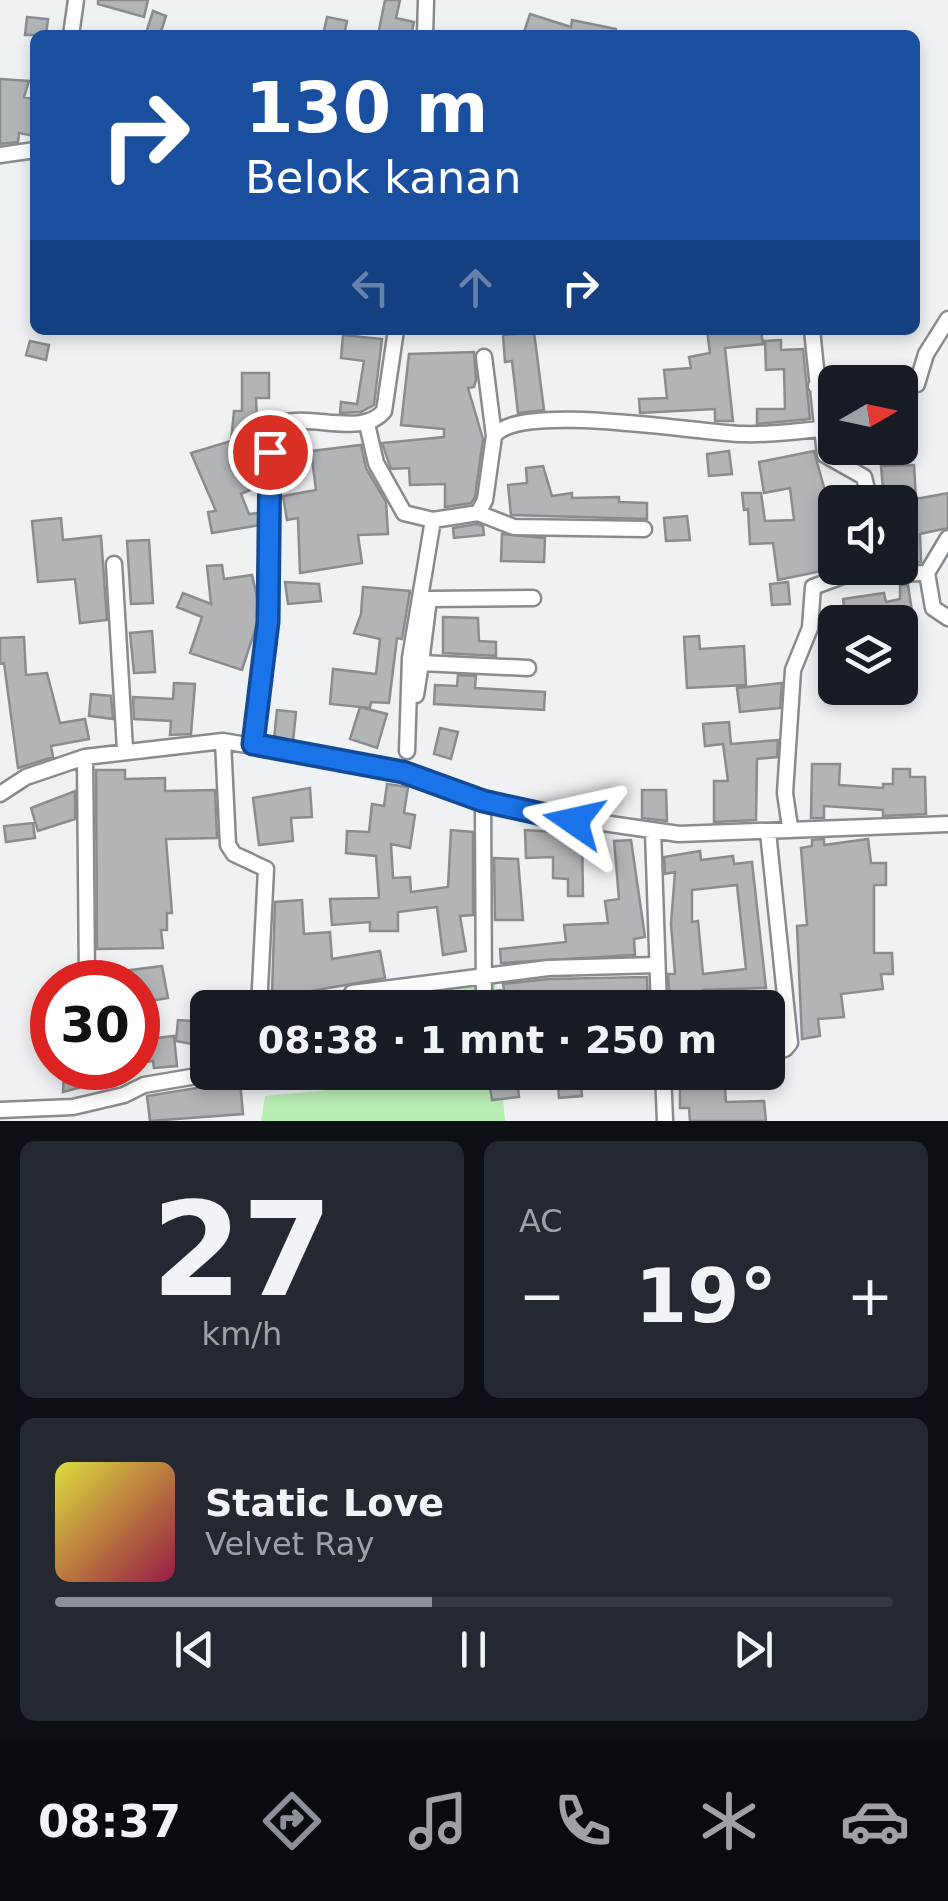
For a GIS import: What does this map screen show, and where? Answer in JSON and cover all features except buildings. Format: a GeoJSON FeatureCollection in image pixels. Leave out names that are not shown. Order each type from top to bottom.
{"type":"FeatureCollection","features":[{"type":"Feature","properties":{"kind":"street"},"geometry":{"type":"LineString","coordinates":[[72,30],[76,0]]}},
{"type":"Feature","properties":{"kind":"street"},"geometry":{"type":"LineString","coordinates":[[426,0],[426,30]]}},
{"type":"Feature","properties":{"kind":"street"},"geometry":{"type":"LineString","coordinates":[[0,155],[30,151]]}},
{"type":"Feature","properties":{"kind":"street"},"geometry":{"type":"LineString","coordinates":[[918,381],[926,354],[948,319]]}},
{"type":"Feature","properties":{"kind":"street"},"geometry":{"type":"LineString","coordinates":[[253,744],[268,622],[273,438],[282,422],[298,418],[367,424],[384,411],[395,335]]}},
{"type":"Feature","properties":{"kind":"street"},"geometry":{"type":"LineString","coordinates":[[812,335],[818,415]]}},
{"type":"Feature","properties":{"kind":"street"},"geometry":{"type":"LineString","coordinates":[[478,513],[485,500],[494,436],[484,357]]}},
{"type":"Feature","properties":{"kind":"street"},"geometry":{"type":"LineString","coordinates":[[494,436],[506,426],[572,420],[742,434],[818,430]]}},
{"type":"Feature","properties":{"kind":"street"},"geometry":{"type":"LineString","coordinates":[[367,424],[376,463],[404,512],[433,520],[478,513],[514,527],[644,529]]}},
{"type":"Feature","properties":{"kind":"street"},"geometry":{"type":"LineString","coordinates":[[843,465],[864,477],[866,485]]}},
{"type":"Feature","properties":{"kind":"street"},"geometry":{"type":"LineString","coordinates":[[406,751],[410,658],[433,520]]}},
{"type":"Feature","properties":{"kind":"street"},"geometry":{"type":"LineString","coordinates":[[948,538],[927,572],[933,608],[948,618]]}},
{"type":"Feature","properties":{"kind":"street"},"geometry":{"type":"LineString","coordinates":[[114,564],[125,749]]}},
{"type":"Feature","properties":{"kind":"street"},"geometry":{"type":"LineString","coordinates":[[918,571],[927,572]]}},
{"type":"Feature","properties":{"kind":"street"},"geometry":{"type":"LineString","coordinates":[[790,827],[785,793],[794,670],[810,628],[810,594],[819,585]]}},
{"type":"Feature","properties":{"kind":"street"},"geometry":{"type":"LineString","coordinates":[[403,772],[429,599],[533,598]]}},
{"type":"Feature","properties":{"kind":"street"},"geometry":{"type":"LineString","coordinates":[[421,663],[528,668]]}},
{"type":"Feature","properties":{"kind":"street"},"geometry":{"type":"LineString","coordinates":[[223,741],[228,846],[234,854],[266,870],[261,990]]}},
{"type":"Feature","properties":{"kind":"street"},"geometry":{"type":"LineString","coordinates":[[2,790],[26,777],[85,757],[125,749],[223,741],[403,772],[483,801],[574,821],[652,831],[768,832],[790,827],[948,824]]}},
{"type":"Feature","properties":{"kind":"street"},"geometry":{"type":"LineString","coordinates":[[85,757],[86,960]]}},
{"type":"Feature","properties":{"kind":"street"},"geometry":{"type":"LineString","coordinates":[[483,801],[483,990]]}},
{"type":"Feature","properties":{"kind":"street"},"geometry":{"type":"LineString","coordinates":[[652,831],[658,990]]}},
{"type":"Feature","properties":{"kind":"street"},"geometry":{"type":"LineString","coordinates":[[768,832],[784,990]]}},
{"type":"Feature","properties":{"kind":"street"},"geometry":{"type":"LineString","coordinates":[[374,990],[483,975],[657,966]]}},
{"type":"Feature","properties":{"kind":"street"},"geometry":{"type":"LineString","coordinates":[[785,995],[790,1043],[785,1049]]}},
{"type":"Feature","properties":{"kind":"street"},"geometry":{"type":"LineString","coordinates":[[0,1110],[73,1107],[124,1095],[144,1085],[190,1077]]}},
{"type":"Feature","properties":{"kind":"street"},"geometry":{"type":"LineString","coordinates":[[664,1090],[665,1121]]}},
{"type":"Feature","properties":{"kind":"green space"},"geometry":{"type":"Polygon","coordinates":[[[495,984],[495,990],[434,990],[495,984]]]}},
{"type":"Feature","properties":{"kind":"green space"},"geometry":{"type":"Polygon","coordinates":[[[329,1090],[502,1090],[505,1121],[261,1121],[265,1096],[329,1090]]]}},
{"type":"Feature","properties":{"kind":"route"},"geometry":{"type":"LineString","coordinates":[[270,452],[268,622],[253,744],[403,772],[483,801],[574,821]]}}]}
